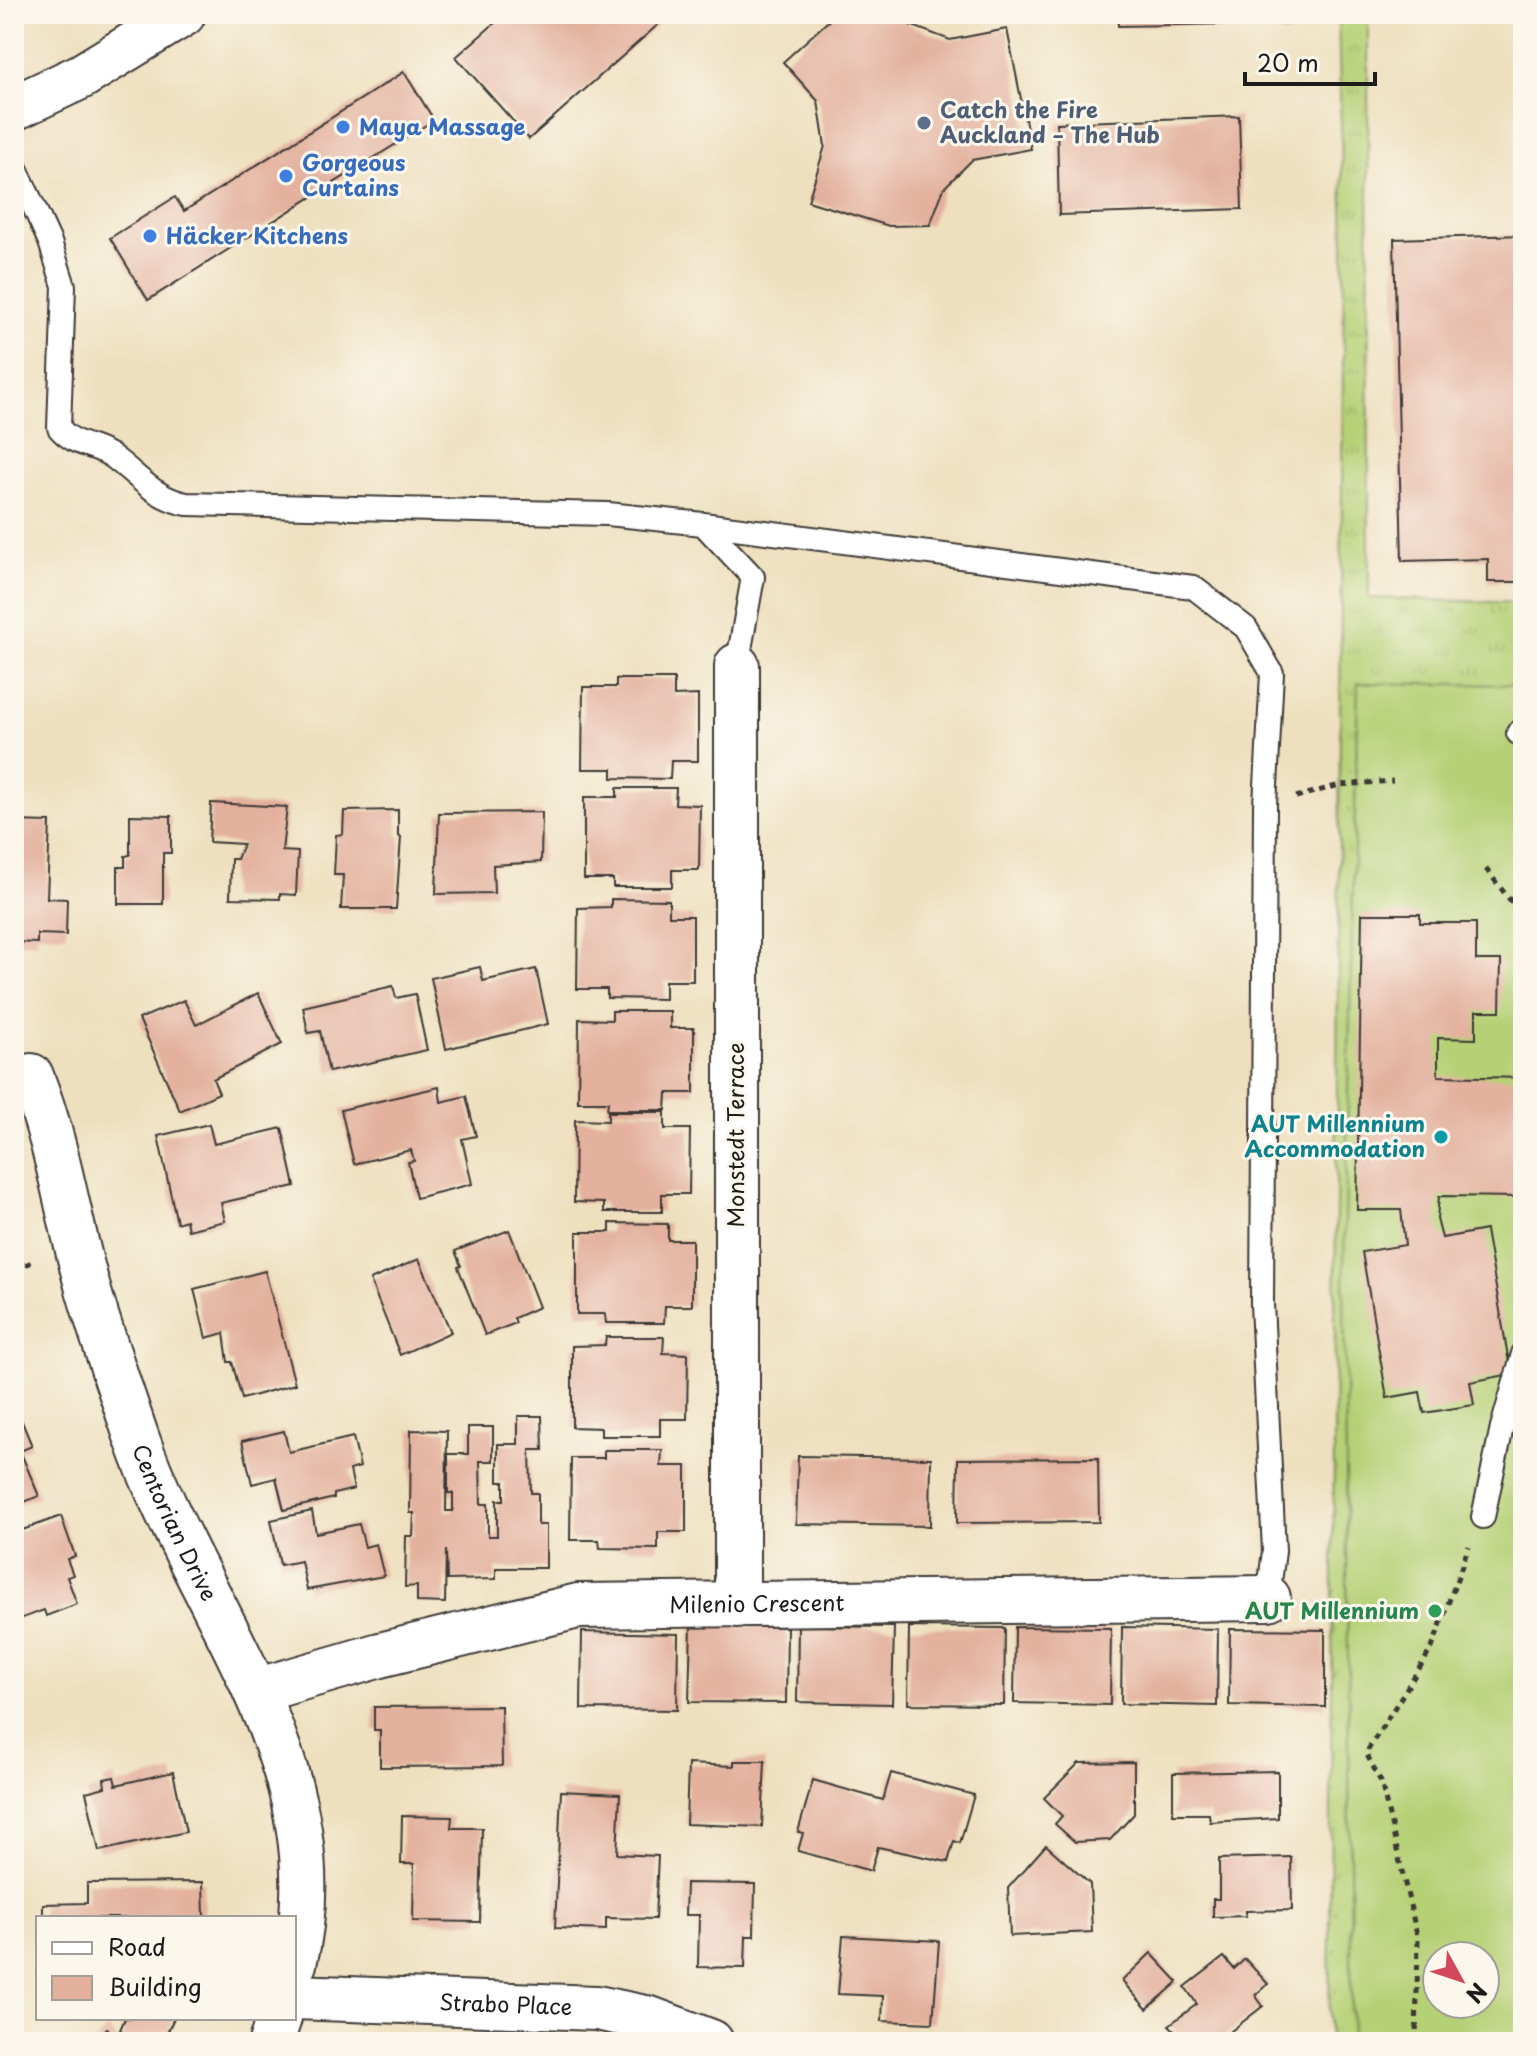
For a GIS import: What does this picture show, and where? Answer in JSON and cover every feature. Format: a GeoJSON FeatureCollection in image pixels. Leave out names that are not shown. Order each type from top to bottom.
{"type":"FeatureCollection","features":[{"type":"Feature","properties":{"kind":"street"},"geometry":{"type":"LineString","coordinates":[[14,108],[82,76],[183,14]]}},
{"type":"Feature","properties":{"kind":"street","name":"Monstedt Terrace"},"geometry":{"type":"LineString","coordinates":[[737,666],[737,1605]]}},
{"type":"Feature","properties":{"kind":"street","name":"Centorian Drive"},"geometry":{"type":"LineString","coordinates":[[31,1076],[60,1161],[89,1291],[138,1441],[210,1600],[256,1691],[282,1755],[298,1821],[302,1909],[296,1950]]}},
{"type":"Feature","properties":{"kind":"street","name":"Milenio Crescent"},"geometry":{"type":"LineString","coordinates":[[256,1691],[367,1659],[578,1606],[1268,1598]]}},
{"type":"Feature","properties":{"kind":"street","name":"Strabo Place"},"geometry":{"type":"LineString","coordinates":[[296,1997],[597,2008],[650,2019],[711,2042]]}},
{"type":"Feature","properties":{"kind":"street"},"geometry":{"type":"LineString","coordinates":[[271,2042],[278,2020]]}},
{"type":"Feature","properties":{"kind":"lane"},"geometry":{"type":"LineString","coordinates":[[14,164],[50,242],[64,286],[59,428],[67,438],[83,447],[113,457],[169,501],[608,514],[703,524],[1193,587],[1246,628],[1272,673],[1265,805],[1262,1304],[1274,1551],[1268,1598]]}},
{"type":"Feature","properties":{"kind":"lane"},"geometry":{"type":"LineString","coordinates":[[703,524],[753,577],[737,666]]}},
{"type":"Feature","properties":{"kind":"lane"},"geometry":{"type":"LineString","coordinates":[[1483,1517],[1502,1427],[1523,1354]]}},
{"type":"Feature","properties":{"kind":"path"},"geometry":{"type":"LineString","coordinates":[[1265,805],[1340,785],[1393,781]]}},
{"type":"Feature","properties":{"kind":"path"},"geometry":{"type":"LineString","coordinates":[[1486,869],[1523,917]]}},
{"type":"Feature","properties":{"kind":"path"},"geometry":{"type":"LineString","coordinates":[[1416,2042],[1418,1939],[1381,1782],[1366,1753],[1432,1648],[1459,1566],[1483,1517]]}},
{"type":"Feature","properties":{"kind":"green space"},"geometry":{"type":"Polygon","coordinates":[[[1338,14],[1368,14],[1369,598],[1523,603],[1523,685],[1358,684],[1344,1267],[1352,2042],[1329,2042],[1344,246],[1338,14]]]}},
{"type":"Feature","properties":{"kind":"green space","name":"AUT Millennium"},"geometry":{"type":"Polygon","coordinates":[[[1358,683],[1523,685],[1523,2042],[1352,2042],[1344,1267],[1358,683]]]}},
{"type":"Feature","properties":{"kind":"building"},"geometry":{"type":"Polygon","coordinates":[[[505,14],[670,14],[529,139],[456,57],[505,14]]]}},
{"type":"Feature","properties":{"kind":"building","name":"Catch the Fire Auckland – The Hub"},"geometry":{"type":"Polygon","coordinates":[[[836,14],[901,14],[910,25],[950,40],[1007,29],[1031,149],[972,160],[944,188],[930,225],[889,226],[808,201],[825,146],[818,101],[783,62],[836,14]]]}},
{"type":"Feature","properties":{"kind":"building"},"geometry":{"type":"Polygon","coordinates":[[[1118,14],[1301,14],[1301,23],[1118,26],[1118,14]]]}},
{"type":"Feature","properties":{"kind":"building"},"geometry":{"type":"Polygon","coordinates":[[[404,72],[434,120],[148,300],[110,238],[175,197],[184,211],[404,72]]]}},
{"type":"Feature","properties":{"kind":"building"},"geometry":{"type":"Polygon","coordinates":[[[1239,116],[1242,209],[1059,215],[1057,123],[1239,116]]]}},
{"type":"Feature","properties":{"kind":"building"},"geometry":{"type":"Polygon","coordinates":[[[1523,235],[1523,582],[1488,582],[1488,559],[1402,561],[1394,239],[1523,235]]]}},
{"type":"Feature","properties":{"kind":"building"},"geometry":{"type":"Polygon","coordinates":[[[616,679],[674,679],[674,696],[698,695],[698,761],[671,761],[670,779],[612,778],[612,769],[582,769],[583,687],[616,687],[616,679]]]}},
{"type":"Feature","properties":{"kind":"building"},"geometry":{"type":"Polygon","coordinates":[[[617,788],[676,788],[675,804],[700,805],[699,870],[672,870],[672,887],[613,887],[613,879],[584,879],[584,797],[617,797],[617,788]]]}},
{"type":"Feature","properties":{"kind":"building"},"geometry":{"type":"Polygon","coordinates":[[[211,803],[287,807],[282,851],[298,852],[296,895],[280,894],[280,899],[230,898],[231,859],[237,859],[243,844],[209,842],[211,803]]]}},
{"type":"Feature","properties":{"kind":"building"},"geometry":{"type":"Polygon","coordinates":[[[398,810],[398,836],[401,837],[396,909],[341,909],[343,875],[334,875],[336,835],[343,834],[344,811],[398,810]]]}},
{"type":"Feature","properties":{"kind":"building"},"geometry":{"type":"Polygon","coordinates":[[[542,812],[541,862],[493,865],[494,893],[436,894],[439,813],[542,812]]]}},
{"type":"Feature","properties":{"kind":"building"},"geometry":{"type":"Polygon","coordinates":[[[130,815],[171,816],[171,853],[163,853],[163,904],[118,904],[118,867],[125,867],[125,856],[130,855],[130,815]]]}},
{"type":"Feature","properties":{"kind":"building"},"geometry":{"type":"Polygon","coordinates":[[[14,821],[50,822],[47,898],[67,899],[66,935],[37,934],[37,943],[14,942],[14,821]]]}},
{"type":"Feature","properties":{"kind":"building"},"geometry":{"type":"Polygon","coordinates":[[[611,899],[669,900],[669,916],[693,916],[693,981],[665,981],[665,999],[607,998],[607,989],[577,989],[578,908],[611,907],[611,899]]]}},
{"type":"Feature","properties":{"kind":"building","name":"AUT Millennium Accommodation"},"geometry":{"type":"Polygon","coordinates":[[[1362,914],[1420,914],[1420,923],[1476,923],[1476,960],[1501,960],[1500,1011],[1476,1011],[1476,1039],[1438,1038],[1438,1076],[1523,1078],[1523,1197],[1439,1196],[1437,1219],[1442,1238],[1486,1230],[1511,1374],[1470,1382],[1474,1405],[1424,1413],[1420,1392],[1387,1398],[1362,1252],[1405,1245],[1401,1210],[1357,1210],[1362,914]]]}},
{"type":"Feature","properties":{"kind":"building"},"geometry":{"type":"Polygon","coordinates":[[[480,967],[483,981],[536,969],[548,1024],[446,1049],[431,978],[480,967]]]}},
{"type":"Feature","properties":{"kind":"building"},"geometry":{"type":"Polygon","coordinates":[[[393,986],[396,998],[415,994],[427,1050],[329,1072],[320,1031],[308,1033],[303,1007],[393,986]]]}},
{"type":"Feature","properties":{"kind":"building"},"geometry":{"type":"Polygon","coordinates":[[[258,993],[282,1044],[213,1079],[219,1093],[180,1111],[139,1019],[184,1000],[196,1025],[258,993]]]}},
{"type":"Feature","properties":{"kind":"building"},"geometry":{"type":"Polygon","coordinates":[[[612,1011],[670,1011],[670,1028],[694,1028],[694,1093],[667,1093],[666,1110],[607,1110],[608,1102],[578,1102],[579,1019],[612,1020],[612,1011]]]}},
{"type":"Feature","properties":{"kind":"building"},"geometry":{"type":"Polygon","coordinates":[[[439,1087],[441,1102],[466,1096],[476,1136],[462,1139],[472,1184],[416,1198],[408,1162],[414,1161],[411,1150],[354,1164],[341,1110],[439,1087]]]}},
{"type":"Feature","properties":{"kind":"building"},"geometry":{"type":"Polygon","coordinates":[[[608,1112],[665,1112],[665,1129],[690,1129],[689,1194],[662,1194],[662,1212],[604,1212],[604,1203],[574,1202],[575,1120],[608,1121],[608,1112]]]}},
{"type":"Feature","properties":{"kind":"building"},"geometry":{"type":"Polygon","coordinates":[[[209,1124],[214,1144],[282,1128],[295,1186],[221,1203],[225,1221],[188,1230],[186,1220],[177,1223],[158,1136],[209,1124]]]}},
{"type":"Feature","properties":{"kind":"building"},"geometry":{"type":"Polygon","coordinates":[[[610,1223],[668,1224],[668,1240],[692,1240],[692,1306],[665,1306],[664,1323],[606,1323],[605,1314],[577,1314],[577,1232],[610,1232],[610,1223]]]}},
{"type":"Feature","properties":{"kind":"building"},"geometry":{"type":"Polygon","coordinates":[[[509,1230],[539,1307],[514,1318],[516,1323],[485,1335],[458,1267],[461,1266],[455,1251],[509,1230]]]}},
{"type":"Feature","properties":{"kind":"building"},"geometry":{"type":"Polygon","coordinates":[[[419,1259],[451,1332],[400,1355],[370,1280],[419,1259]]]}},
{"type":"Feature","properties":{"kind":"building"},"geometry":{"type":"Polygon","coordinates":[[[265,1271],[295,1384],[242,1399],[232,1362],[228,1362],[224,1333],[206,1338],[194,1289],[265,1271]]]}},
{"type":"Feature","properties":{"kind":"building"},"geometry":{"type":"Polygon","coordinates":[[[606,1337],[664,1337],[663,1353],[688,1354],[687,1419],[660,1419],[660,1436],[601,1436],[601,1428],[572,1427],[572,1346],[605,1345],[606,1337]]]}},
{"type":"Feature","properties":{"kind":"building"},"geometry":{"type":"Polygon","coordinates":[[[18,1412],[32,1446],[20,1451],[39,1496],[14,1506],[14,1414],[18,1412]]]}},
{"type":"Feature","properties":{"kind":"building"},"geometry":{"type":"Polygon","coordinates":[[[518,1416],[542,1416],[543,1450],[530,1450],[531,1493],[538,1493],[538,1525],[546,1525],[546,1568],[496,1568],[496,1579],[447,1580],[446,1550],[445,1603],[417,1602],[417,1586],[405,1587],[406,1536],[413,1536],[414,1513],[410,1513],[411,1430],[447,1431],[446,1511],[453,1511],[453,1493],[448,1493],[448,1454],[468,1454],[468,1427],[493,1427],[493,1461],[480,1461],[481,1504],[488,1504],[488,1536],[497,1536],[497,1500],[504,1500],[504,1482],[498,1482],[498,1444],[518,1444],[518,1416]]]}},
{"type":"Feature","properties":{"kind":"building"},"geometry":{"type":"Polygon","coordinates":[[[284,1431],[289,1452],[353,1437],[360,1467],[350,1470],[354,1489],[334,1494],[334,1498],[284,1510],[276,1478],[252,1484],[242,1441],[284,1431]]]}},
{"type":"Feature","properties":{"kind":"building"},"geometry":{"type":"Polygon","coordinates":[[[604,1450],[662,1450],[661,1466],[686,1466],[686,1532],[658,1532],[658,1549],[600,1548],[599,1540],[570,1540],[571,1458],[604,1458],[604,1450]]]}},
{"type":"Feature","properties":{"kind":"building"},"geometry":{"type":"Polygon","coordinates":[[[798,1456],[931,1458],[930,1526],[796,1524],[798,1456]]]}},
{"type":"Feature","properties":{"kind":"building"},"geometry":{"type":"Polygon","coordinates":[[[1098,1458],[1099,1522],[957,1523],[958,1459],[1098,1458]]]}},
{"type":"Feature","properties":{"kind":"building"},"geometry":{"type":"Polygon","coordinates":[[[312,1511],[316,1533],[359,1524],[365,1547],[376,1544],[384,1576],[307,1590],[301,1561],[280,1565],[271,1520],[312,1511]]]}},
{"type":"Feature","properties":{"kind":"building"},"geometry":{"type":"Polygon","coordinates":[[[61,1516],[75,1556],[67,1559],[73,1575],[67,1577],[77,1604],[46,1616],[44,1610],[14,1621],[14,1533],[61,1516]]]}},
{"type":"Feature","properties":{"kind":"building"},"geometry":{"type":"Polygon","coordinates":[[[691,1625],[787,1627],[786,1703],[689,1702],[691,1625]]]}},
{"type":"Feature","properties":{"kind":"building"},"geometry":{"type":"Polygon","coordinates":[[[798,1626],[894,1627],[892,1704],[797,1702],[798,1626]]]}},
{"type":"Feature","properties":{"kind":"building"},"geometry":{"type":"Polygon","coordinates":[[[909,1627],[1005,1628],[1004,1705],[908,1704],[909,1627]]]}},
{"type":"Feature","properties":{"kind":"building"},"geometry":{"type":"Polygon","coordinates":[[[1015,1627],[1111,1628],[1110,1705],[1014,1703],[1015,1627]]]}},
{"type":"Feature","properties":{"kind":"building"},"geometry":{"type":"Polygon","coordinates":[[[1122,1627],[1218,1629],[1217,1706],[1121,1704],[1122,1627]]]}},
{"type":"Feature","properties":{"kind":"building"},"geometry":{"type":"Polygon","coordinates":[[[1230,1629],[1325,1630],[1325,1707],[1229,1705],[1230,1629]]]}},
{"type":"Feature","properties":{"kind":"building"},"geometry":{"type":"Polygon","coordinates":[[[582,1632],[678,1634],[677,1710],[581,1709],[582,1632]]]}},
{"type":"Feature","properties":{"kind":"building"},"geometry":{"type":"Polygon","coordinates":[[[501,1706],[502,1766],[380,1767],[380,1730],[374,1730],[374,1707],[501,1706]]]}},
{"type":"Feature","properties":{"kind":"building"},"geometry":{"type":"Polygon","coordinates":[[[734,1761],[765,1761],[762,1827],[686,1824],[688,1764],[734,1766],[734,1761]]]}},
{"type":"Feature","properties":{"kind":"building"},"geometry":{"type":"Polygon","coordinates":[[[1134,1762],[1134,1814],[1110,1840],[1075,1842],[1055,1824],[1062,1816],[1044,1798],[1079,1763],[1134,1762]]]}},
{"type":"Feature","properties":{"kind":"building"},"geometry":{"type":"Polygon","coordinates":[[[1278,1771],[1278,1818],[1210,1822],[1209,1814],[1173,1814],[1173,1773],[1278,1771]]]}},
{"type":"Feature","properties":{"kind":"building"},"geometry":{"type":"Polygon","coordinates":[[[173,1772],[186,1832],[99,1851],[86,1792],[105,1787],[104,1779],[114,1777],[116,1785],[173,1772]]]}},
{"type":"Feature","properties":{"kind":"building"},"geometry":{"type":"Polygon","coordinates":[[[891,1773],[974,1795],[960,1843],[954,1841],[948,1862],[878,1847],[871,1871],[798,1851],[803,1833],[798,1832],[813,1780],[883,1800],[891,1773]]]}},
{"type":"Feature","properties":{"kind":"building"},"geometry":{"type":"Polygon","coordinates":[[[561,1791],[620,1794],[617,1854],[658,1856],[655,1919],[606,1918],[606,1930],[555,1928],[561,1791]]]}},
{"type":"Feature","properties":{"kind":"building"},"geometry":{"type":"Polygon","coordinates":[[[402,1816],[452,1817],[451,1828],[482,1828],[480,1922],[413,1921],[414,1864],[401,1864],[402,1816]]]}},
{"type":"Feature","properties":{"kind":"building"},"geometry":{"type":"Polygon","coordinates":[[[1046,1845],[1090,1884],[1092,1932],[1010,1936],[1008,1888],[1046,1845]]]}},
{"type":"Feature","properties":{"kind":"building"},"geometry":{"type":"Polygon","coordinates":[[[1291,1857],[1292,1910],[1246,1911],[1246,1916],[1213,1917],[1213,1899],[1219,1899],[1219,1859],[1291,1857]]]}},
{"type":"Feature","properties":{"kind":"building"},"geometry":{"type":"Polygon","coordinates":[[[203,1882],[204,1916],[43,1916],[43,1904],[87,1903],[87,1883],[203,1882]]]}},
{"type":"Feature","properties":{"kind":"building"},"geometry":{"type":"Polygon","coordinates":[[[686,1883],[755,1884],[754,1936],[746,1936],[745,1968],[698,1967],[699,1915],[685,1915],[686,1883]]]}},
{"type":"Feature","properties":{"kind":"building"},"geometry":{"type":"Polygon","coordinates":[[[843,1936],[939,1941],[933,2023],[882,2021],[883,1996],[838,1994],[843,1936]]]}},
{"type":"Feature","properties":{"kind":"building"},"geometry":{"type":"Polygon","coordinates":[[[1151,1953],[1178,1982],[1147,2009],[1122,1981],[1151,1953]]]}},
{"type":"Feature","properties":{"kind":"building"},"geometry":{"type":"Polygon","coordinates":[[[1224,1957],[1234,1969],[1245,1959],[1268,1984],[1255,1995],[1263,2006],[1217,2042],[1186,2042],[1169,2025],[1197,2004],[1185,1987],[1224,1957]]]}},
{"type":"Feature","properties":{"kind":"building"},"geometry":{"type":"Polygon","coordinates":[[[124,2020],[173,2020],[163,2042],[122,2039],[124,2032],[120,2030],[124,2020]]]}},
{"type":"Feature","properties":{"kind":"building"},"geometry":{"type":"Polygon","coordinates":[[[107,2028],[120,2042],[95,2042],[107,2028]]]}},
{"type":"Feature","properties":{"kind":"place","name":"Catch the Fire Auckland – The Hub"},"geometry":{"type":"Point","coordinates":[924,123]}},
{"type":"Feature","properties":{"kind":"place","name":"Maya Massage"},"geometry":{"type":"Point","coordinates":[343,127]}},
{"type":"Feature","properties":{"kind":"place","name":"Gorgeous Curtains"},"geometry":{"type":"Point","coordinates":[286,176]}},
{"type":"Feature","properties":{"kind":"place","name":"Häcker Kitchens"},"geometry":{"type":"Point","coordinates":[150,236]}},
{"type":"Feature","properties":{"kind":"place","name":"AUT Millennium Accommodation"},"geometry":{"type":"Point","coordinates":[1441,1137]}},
{"type":"Feature","properties":{"kind":"place","name":"AUT Millennium"},"geometry":{"type":"Point","coordinates":[1435,1611]}}]}
